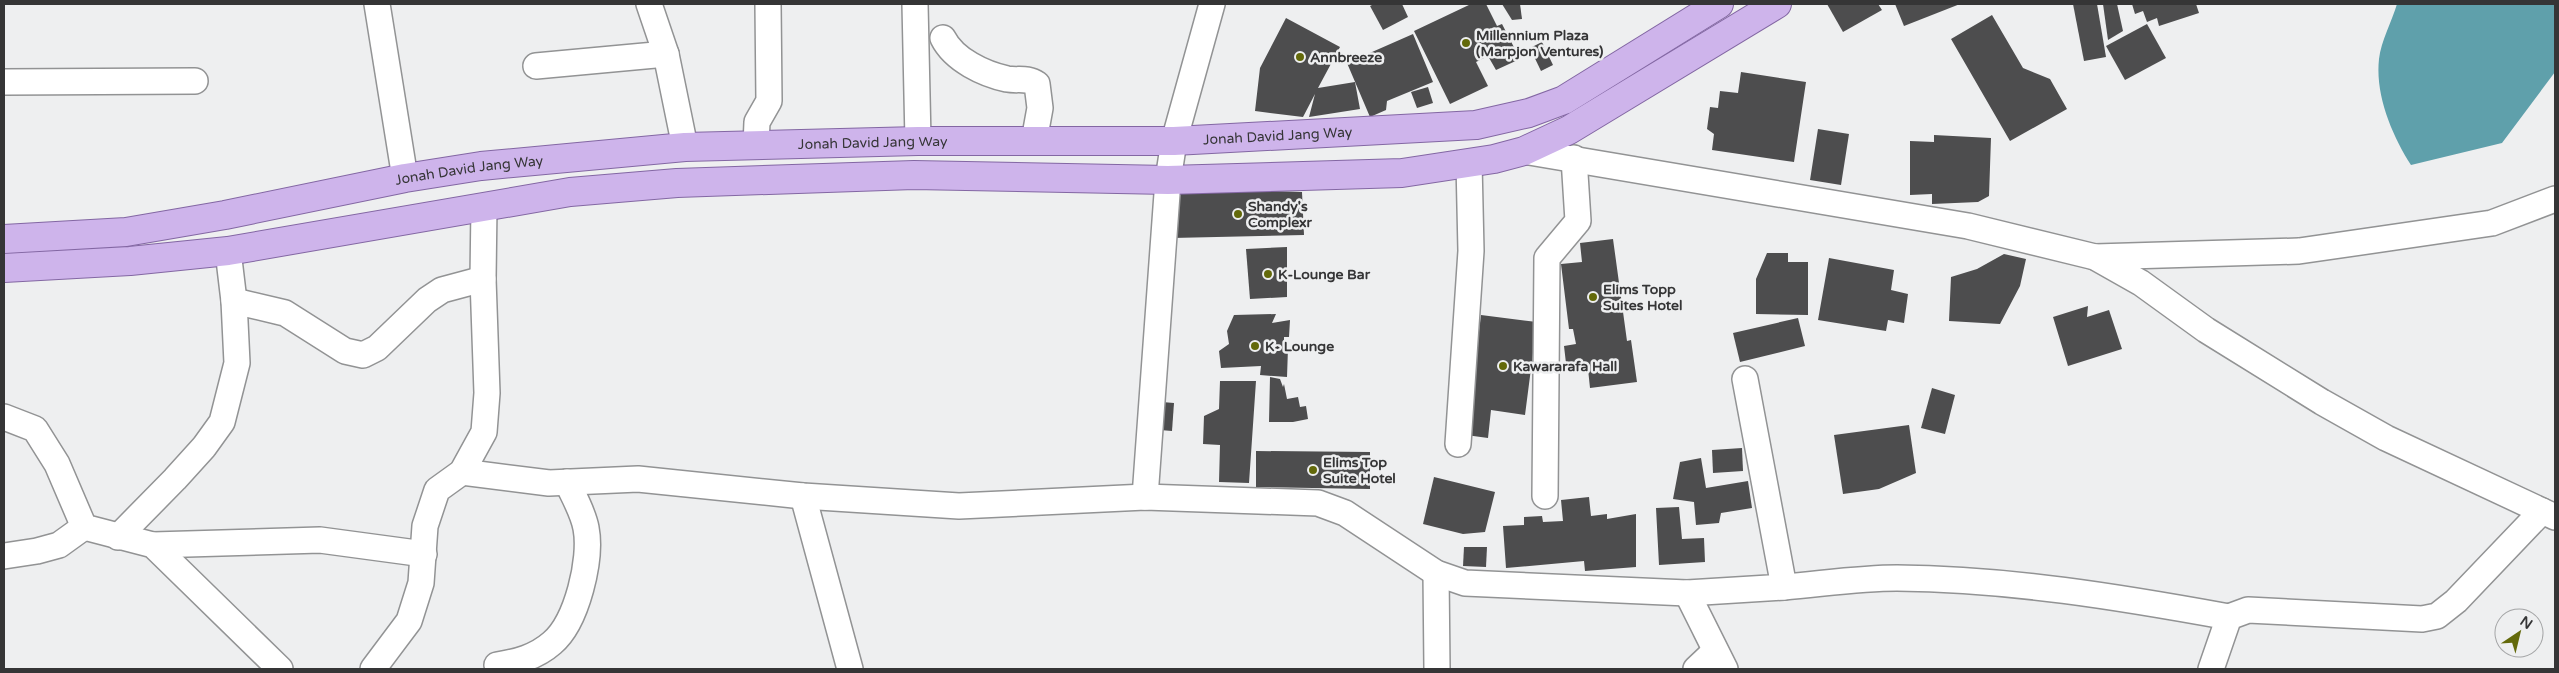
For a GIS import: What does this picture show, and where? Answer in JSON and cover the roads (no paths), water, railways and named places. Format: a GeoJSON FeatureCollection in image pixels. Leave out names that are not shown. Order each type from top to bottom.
{"type":"FeatureCollection","features":[{"type":"Feature","properties":{"kind":"main road","name":"Jonah David Jang Way"},"geometry":{"type":"LineString","coordinates":[[4,240],[126,232],[225,215],[405,178],[482,166],[685,147],[918,141],[1174,141],[1476,126],[1529,113],[1564,100],[1719,4]]}},
{"type":"Feature","properties":{"kind":"main road"},"geometry":{"type":"LineString","coordinates":[[4,268],[130,261],[228,251],[570,192],[677,183],[914,175],[1168,180],[1402,173],[1494,159],[1524,151],[1568,130],[1777,4]]}},
{"type":"Feature","properties":{"kind":"street"},"geometry":{"type":"LineString","coordinates":[[377,4],[405,178]]}},
{"type":"Feature","properties":{"kind":"street"},"geometry":{"type":"LineString","coordinates":[[649,4],[666,54],[685,147]]}},
{"type":"Feature","properties":{"kind":"street"},"geometry":{"type":"LineString","coordinates":[[756,145],[757,122],[768,101],[768,4]]}},
{"type":"Feature","properties":{"kind":"street"},"geometry":{"type":"LineString","coordinates":[[916,4],[918,141]]}},
{"type":"Feature","properties":{"kind":"street"},"geometry":{"type":"LineString","coordinates":[[1145,497],[1168,180],[1174,141],[1212,4]]}},
{"type":"Feature","properties":{"kind":"street"},"geometry":{"type":"LineString","coordinates":[[943,38],[948,48],[975,67],[1008,79],[1029,80],[1037,84],[1040,108],[1034,141]]}},
{"type":"Feature","properties":{"kind":"street"},"geometry":{"type":"LineString","coordinates":[[536,66],[666,54]]}},
{"type":"Feature","properties":{"kind":"street"},"geometry":{"type":"LineString","coordinates":[[4,82],[195,81]]}},
{"type":"Feature","properties":{"kind":"street"},"geometry":{"type":"LineString","coordinates":[[1524,151],[1968,226],[2095,257],[2299,251],[2492,222],[2555,199]]}},
{"type":"Feature","properties":{"kind":"street"},"geometry":{"type":"LineString","coordinates":[[1545,496],[1547,258],[1578,221],[1574,158]]}},
{"type":"Feature","properties":{"kind":"street"},"geometry":{"type":"LineString","coordinates":[[1458,444],[1471,251],[1469,162]]}},
{"type":"Feature","properties":{"kind":"street"},"geometry":{"type":"LineString","coordinates":[[373,669],[409,621],[421,583],[425,526],[437,490],[462,472],[484,432],[488,393],[483,279],[484,207]]}},
{"type":"Feature","properties":{"kind":"street"},"geometry":{"type":"LineString","coordinates":[[118,537],[204,447],[222,422],[237,364],[234,301],[228,251]]}},
{"type":"Feature","properties":{"kind":"street"},"geometry":{"type":"LineString","coordinates":[[462,472],[549,483],[638,479],[803,496],[959,506],[1145,497],[1318,503],[1345,513],[1436,573],[1464,583],[1687,593],[1896,578],[2010,582],[2165,605],[2229,617],[2248,610],[2422,619],[2437,616],[2456,601],[2548,514],[2362,425],[2206,330],[2141,283],[2095,257]]}},
{"type":"Feature","properties":{"kind":"street"},"geometry":{"type":"LineString","coordinates":[[234,301],[286,313],[345,351],[363,355],[377,348],[428,300],[442,290],[483,279]]}},
{"type":"Feature","properties":{"kind":"street"},"geometry":{"type":"LineString","coordinates":[[1745,379],[1784,587]]}},
{"type":"Feature","properties":{"kind":"street"},"geometry":{"type":"LineString","coordinates":[[4,417],[35,429],[57,464],[84,526],[153,546],[320,540],[424,554]]}},
{"type":"Feature","properties":{"kind":"street"},"geometry":{"type":"LineString","coordinates":[[496,665],[518,662],[536,654],[553,642],[568,624],[582,585],[587,551],[586,529],[567,482]]}},
{"type":"Feature","properties":{"kind":"street"},"geometry":{"type":"LineString","coordinates":[[803,496],[850,669]]}},
{"type":"Feature","properties":{"kind":"street"},"geometry":{"type":"LineString","coordinates":[[4,556],[37,551],[59,545],[84,526]]}},
{"type":"Feature","properties":{"kind":"street"},"geometry":{"type":"LineString","coordinates":[[153,546],[280,669]]}},
{"type":"Feature","properties":{"kind":"street"},"geometry":{"type":"LineString","coordinates":[[1436,573],[1437,669]]}},
{"type":"Feature","properties":{"kind":"street"},"geometry":{"type":"LineString","coordinates":[[1687,593],[1720,660],[1696,669]]}},
{"type":"Feature","properties":{"kind":"street"},"geometry":{"type":"LineString","coordinates":[[2211,669],[2229,617]]}},
{"type":"Feature","properties":{"kind":"water"},"geometry":{"type":"Polygon","coordinates":[[[2397,4],[2555,4],[2555,72],[2502,143],[2411,165],[2391,128],[2382,100],[2378,73],[2380,52],[2397,4]]]}},
{"type":"Feature","properties":{"kind":"place","name":"Millennium Plaza (Marpjon Ventures)"},"geometry":{"type":"Point","coordinates":[1466,43]}},
{"type":"Feature","properties":{"kind":"place","name":"Annbreeze"},"geometry":{"type":"Point","coordinates":[1300,57]}},
{"type":"Feature","properties":{"kind":"place","name":"Shandy's Complexr"},"geometry":{"type":"Point","coordinates":[1238,214]}},
{"type":"Feature","properties":{"kind":"place","name":"K-Lounge Bar"},"geometry":{"type":"Point","coordinates":[1268,274]}},
{"type":"Feature","properties":{"kind":"place","name":"Elims Topp Suites Hotel"},"geometry":{"type":"Point","coordinates":[1593,297]}},
{"type":"Feature","properties":{"kind":"place","name":"K- Lounge"},"geometry":{"type":"Point","coordinates":[1255,346]}},
{"type":"Feature","properties":{"kind":"place","name":"Kawararafa Hall"},"geometry":{"type":"Point","coordinates":[1503,366]}},
{"type":"Feature","properties":{"kind":"place","name":"Elims Top Suite Hotel"},"geometry":{"type":"Point","coordinates":[1313,470]}}]}
